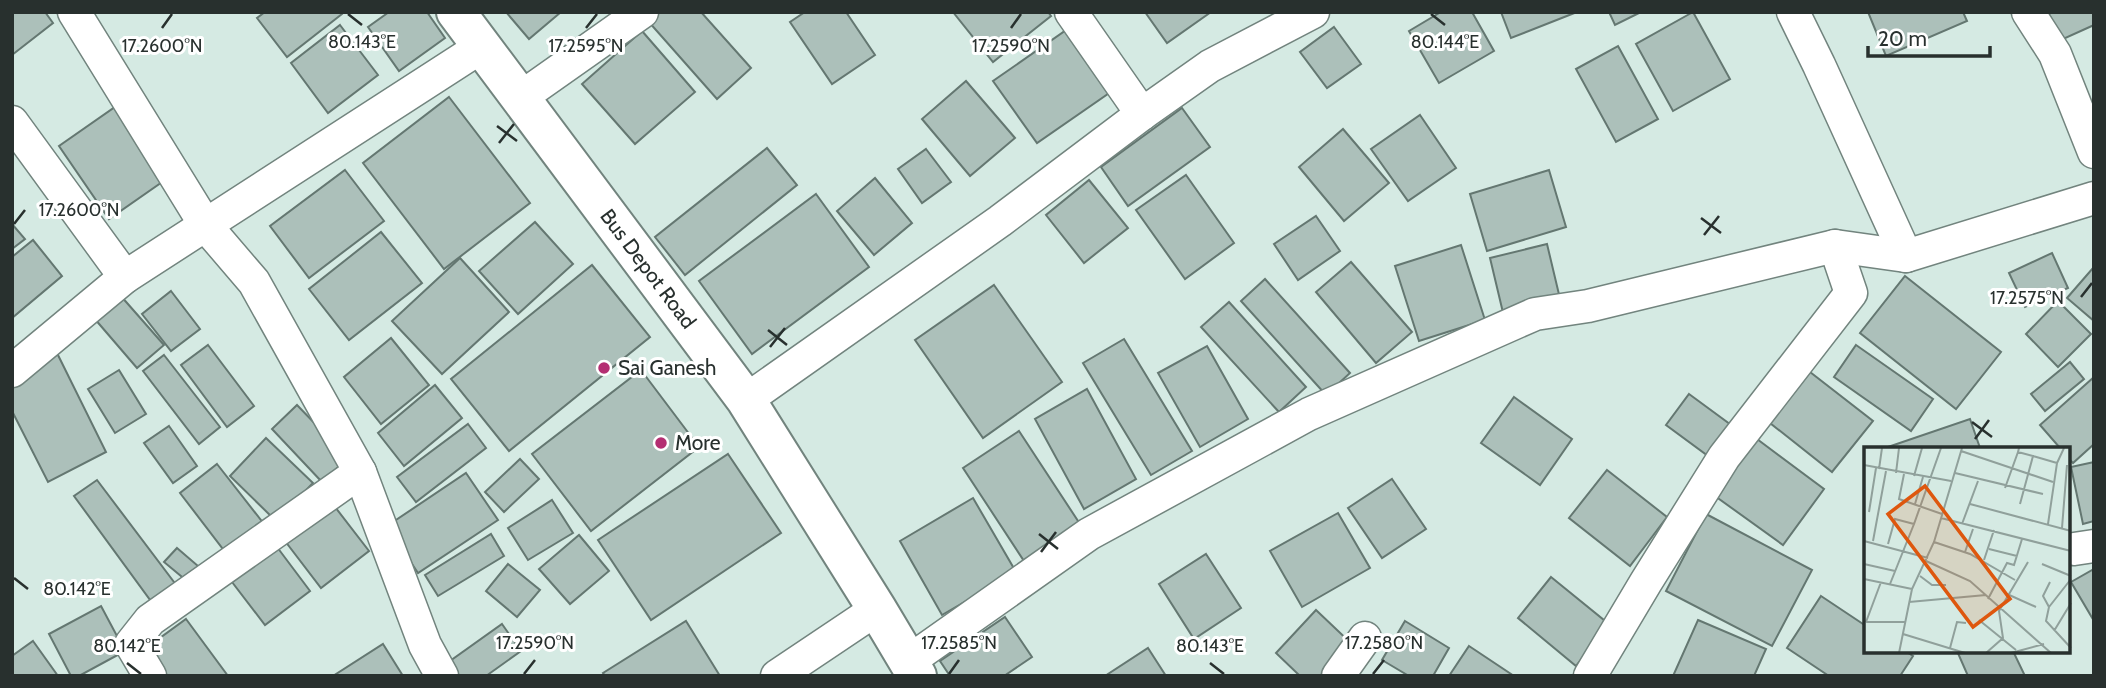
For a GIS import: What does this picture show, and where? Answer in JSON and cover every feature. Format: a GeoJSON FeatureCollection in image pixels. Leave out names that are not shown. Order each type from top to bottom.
{"type":"FeatureCollection","features":[{"type":"Feature","properties":{"kind":"street"},"geometry":{"type":"LineString","coordinates":[[74,12],[206,226],[254,282],[360,472],[425,645],[442,676]]}},
{"type":"Feature","properties":{"kind":"street","name":"Bus Depot Road"},"geometry":{"type":"LineString","coordinates":[[456,12],[746,400],[913,668]]}},
{"type":"Feature","properties":{"kind":"street"},"geometry":{"type":"LineString","coordinates":[[520,98],[642,12]]}},
{"type":"Feature","properties":{"kind":"street"},"geometry":{"type":"LineString","coordinates":[[1072,12],[1142,114]]}},
{"type":"Feature","properties":{"kind":"street"},"geometry":{"type":"LineString","coordinates":[[746,400],[1000,221],[1210,66],[1313,12]]}},
{"type":"Feature","properties":{"kind":"street"},"geometry":{"type":"LineString","coordinates":[[1793,12],[1906,256]]}},
{"type":"Feature","properties":{"kind":"street"},"geometry":{"type":"LineString","coordinates":[[2028,12],[2055,54],[2094,152]]}},
{"type":"Feature","properties":{"kind":"street"},"geometry":{"type":"LineString","coordinates":[[12,371],[125,278],[481,47]]}},
{"type":"Feature","properties":{"kind":"street"},"geometry":{"type":"LineString","coordinates":[[12,122],[125,278]]}},
{"type":"Feature","properties":{"kind":"street"},"geometry":{"type":"LineString","coordinates":[[913,668],[1090,534],[1309,414],[1535,314],[1588,306],[1835,246],[1906,256],[2094,198]]}},
{"type":"Feature","properties":{"kind":"street"},"geometry":{"type":"LineString","coordinates":[[1590,676],[1724,457],[1851,293],[1835,246]]}},
{"type":"Feature","properties":{"kind":"street"},"geometry":{"type":"LineString","coordinates":[[150,676],[131,644],[150,620],[360,472]]}},
{"type":"Feature","properties":{"kind":"street"},"geometry":{"type":"LineString","coordinates":[[777,676],[877,609]]}},
{"type":"Feature","properties":{"kind":"street"},"geometry":{"type":"LineString","coordinates":[[1338,676],[1365,638]]}},
{"type":"Feature","properties":{"kind":"building"},"geometry":{"type":"Polygon","coordinates":[[[12,12],[45,12],[53,23],[12,55],[12,12]]]}},
{"type":"Feature","properties":{"kind":"building"},"geometry":{"type":"Polygon","coordinates":[[[265,12],[342,14],[287,57],[257,18],[265,12]]]}},
{"type":"Feature","properties":{"kind":"building"},"geometry":{"type":"Polygon","coordinates":[[[389,12],[427,12],[445,38],[399,71],[368,27],[389,12]]]}},
{"type":"Feature","properties":{"kind":"building"},"geometry":{"type":"Polygon","coordinates":[[[506,12],[561,12],[529,39],[506,12]]]}},
{"type":"Feature","properties":{"kind":"building"},"geometry":{"type":"Polygon","coordinates":[[[657,12],[701,12],[751,68],[717,99],[648,21],[657,12]]]}},
{"type":"Feature","properties":{"kind":"building"},"geometry":{"type":"Polygon","coordinates":[[[805,12],[846,12],[875,55],[832,84],[790,22],[805,12]]]}},
{"type":"Feature","properties":{"kind":"building"},"geometry":{"type":"Polygon","coordinates":[[[953,12],[1048,12],[1051,16],[993,62],[953,12]]]}},
{"type":"Feature","properties":{"kind":"building"},"geometry":{"type":"Polygon","coordinates":[[[1145,12],[1211,12],[1167,43],[1145,12]]]}},
{"type":"Feature","properties":{"kind":"building"},"geometry":{"type":"Polygon","coordinates":[[[1441,12],[1472,12],[1494,51],[1439,83],[1409,31],[1441,12]]]}},
{"type":"Feature","properties":{"kind":"building"},"geometry":{"type":"Polygon","coordinates":[[[1501,12],[1577,12],[1511,38],[1501,12]]]}},
{"type":"Feature","properties":{"kind":"building"},"geometry":{"type":"Polygon","coordinates":[[[1609,12],[1641,12],[1615,25],[1609,12]]]}},
{"type":"Feature","properties":{"kind":"building"},"geometry":{"type":"Polygon","coordinates":[[[1693,12],[1730,79],[1673,111],[1636,44],[1693,12]]]}},
{"type":"Feature","properties":{"kind":"building"},"geometry":{"type":"Polygon","coordinates":[[[1868,12],[1963,12],[1967,21],[1886,56],[1868,12]]]}},
{"type":"Feature","properties":{"kind":"building"},"geometry":{"type":"Polygon","coordinates":[[[2048,12],[2094,12],[2094,25],[2061,40],[2048,12]]]}},
{"type":"Feature","properties":{"kind":"building"},"geometry":{"type":"Polygon","coordinates":[[[340,25],[378,75],[328,113],[291,63],[340,25]]]}},
{"type":"Feature","properties":{"kind":"building"},"geometry":{"type":"Polygon","coordinates":[[[1072,26],[1115,89],[1037,143],[993,81],[1072,26]]]}},
{"type":"Feature","properties":{"kind":"building"},"geometry":{"type":"Polygon","coordinates":[[[1334,27],[1361,64],[1327,88],[1300,52],[1334,27]]]}},
{"type":"Feature","properties":{"kind":"building"},"geometry":{"type":"Polygon","coordinates":[[[642,31],[695,92],[635,144],[582,84],[642,31]]]}},
{"type":"Feature","properties":{"kind":"building"},"geometry":{"type":"Polygon","coordinates":[[[1618,46],[1658,119],[1616,142],[1576,69],[1618,46]]]}},
{"type":"Feature","properties":{"kind":"building"},"geometry":{"type":"Polygon","coordinates":[[[966,81],[1015,138],[970,176],[922,119],[966,81]]]}},
{"type":"Feature","properties":{"kind":"building"},"geometry":{"type":"Polygon","coordinates":[[[449,97],[530,203],[444,269],[363,163],[449,97]]]}},
{"type":"Feature","properties":{"kind":"building"},"geometry":{"type":"Polygon","coordinates":[[[115,107],[165,180],[109,219],[59,146],[115,107]]]}},
{"type":"Feature","properties":{"kind":"building"},"geometry":{"type":"Polygon","coordinates":[[[1182,108],[1210,147],[1128,206],[1101,167],[1182,108]]]}},
{"type":"Feature","properties":{"kind":"building"},"geometry":{"type":"Polygon","coordinates":[[[1420,115],[1456,168],[1408,201],[1371,149],[1420,115]]]}},
{"type":"Feature","properties":{"kind":"building"},"geometry":{"type":"Polygon","coordinates":[[[1343,129],[1389,183],[1344,221],[1299,167],[1343,129]]]}},
{"type":"Feature","properties":{"kind":"building"},"geometry":{"type":"Polygon","coordinates":[[[767,148],[797,185],[685,275],[655,237],[767,148]]]}},
{"type":"Feature","properties":{"kind":"building"},"geometry":{"type":"Polygon","coordinates":[[[926,149],[951,182],[922,203],[898,169],[926,149]]]}},
{"type":"Feature","properties":{"kind":"building"},"geometry":{"type":"Polygon","coordinates":[[[345,170],[384,221],[309,278],[270,226],[345,170]]]}},
{"type":"Feature","properties":{"kind":"building"},"geometry":{"type":"Polygon","coordinates":[[[1549,170],[1566,227],[1487,251],[1470,194],[1549,170]]]}},
{"type":"Feature","properties":{"kind":"building"},"geometry":{"type":"Polygon","coordinates":[[[1186,175],[1234,243],[1185,279],[1136,210],[1186,175]]]}},
{"type":"Feature","properties":{"kind":"building"},"geometry":{"type":"Polygon","coordinates":[[[875,178],[912,223],[874,255],[837,211],[875,178]]]}},
{"type":"Feature","properties":{"kind":"building"},"geometry":{"type":"Polygon","coordinates":[[[1089,180],[1128,228],[1084,263],[1046,215],[1089,180]]]}},
{"type":"Feature","properties":{"kind":"building"},"geometry":{"type":"Polygon","coordinates":[[[816,194],[869,267],[752,354],[699,281],[816,194]]]}},
{"type":"Feature","properties":{"kind":"building"},"geometry":{"type":"Polygon","coordinates":[[[1316,216],[1340,251],[1298,280],[1274,244],[1316,216]]]}},
{"type":"Feature","properties":{"kind":"building"},"geometry":{"type":"Polygon","coordinates":[[[535,222],[573,264],[518,314],[479,271],[535,222]]]}},
{"type":"Feature","properties":{"kind":"building"},"geometry":{"type":"Polygon","coordinates":[[[12,224],[25,239],[12,249],[12,224]]]}},
{"type":"Feature","properties":{"kind":"building"},"geometry":{"type":"Polygon","coordinates":[[[381,232],[422,283],[349,340],[309,289],[381,232]]]}},
{"type":"Feature","properties":{"kind":"building"},"geometry":{"type":"Polygon","coordinates":[[[33,240],[62,276],[12,318],[12,257],[33,240]]]}},
{"type":"Feature","properties":{"kind":"building"},"geometry":{"type":"Polygon","coordinates":[[[1547,244],[1562,307],[1505,321],[1490,258],[1547,244]]]}},
{"type":"Feature","properties":{"kind":"building"},"geometry":{"type":"Polygon","coordinates":[[[1461,245],[1485,320],[1419,341],[1395,266],[1461,245]]]}},
{"type":"Feature","properties":{"kind":"building"},"geometry":{"type":"Polygon","coordinates":[[[2052,253],[2068,288],[2025,307],[2009,273],[2052,253]]]}},
{"type":"Feature","properties":{"kind":"building"},"geometry":{"type":"Polygon","coordinates":[[[460,258],[509,312],[442,374],[392,321],[460,258]]]}},
{"type":"Feature","properties":{"kind":"building"},"geometry":{"type":"Polygon","coordinates":[[[1351,262],[1412,332],[1376,363],[1316,292],[1351,262]]]}},
{"type":"Feature","properties":{"kind":"building"},"geometry":{"type":"Polygon","coordinates":[[[592,265],[650,337],[509,451],[451,379],[592,265]]]}},
{"type":"Feature","properties":{"kind":"building"},"geometry":{"type":"Polygon","coordinates":[[[2094,269],[2094,321],[2067,298],[2094,269]]]}},
{"type":"Feature","properties":{"kind":"building"},"geometry":{"type":"Polygon","coordinates":[[[1905,276],[2001,352],[1956,409],[1860,333],[1905,276]]]}},
{"type":"Feature","properties":{"kind":"building"},"geometry":{"type":"Polygon","coordinates":[[[1265,279],[1350,373],[1326,395],[1241,301],[1265,279]]]}},
{"type":"Feature","properties":{"kind":"building"},"geometry":{"type":"Polygon","coordinates":[[[994,285],[1062,382],[983,438],[915,340],[994,285]]]}},
{"type":"Feature","properties":{"kind":"building"},"geometry":{"type":"Polygon","coordinates":[[[171,291],[200,329],[171,351],[142,314],[171,291]]]}},
{"type":"Feature","properties":{"kind":"building"},"geometry":{"type":"Polygon","coordinates":[[[120,295],[164,345],[137,368],[94,318],[120,295]]]}},
{"type":"Feature","properties":{"kind":"building"},"geometry":{"type":"Polygon","coordinates":[[[2058,301],[2091,334],[2058,367],[2026,334],[2058,301]]]}},
{"type":"Feature","properties":{"kind":"building"},"geometry":{"type":"Polygon","coordinates":[[[1229,302],[1306,387],[1279,412],[1201,327],[1229,302]]]}},
{"type":"Feature","properties":{"kind":"building"},"geometry":{"type":"Polygon","coordinates":[[[391,338],[429,385],[381,424],[344,377],[391,338]]]}},
{"type":"Feature","properties":{"kind":"building"},"geometry":{"type":"Polygon","coordinates":[[[1124,339],[1192,451],[1151,475],[1083,363],[1124,339]]]}},
{"type":"Feature","properties":{"kind":"building"},"geometry":{"type":"Polygon","coordinates":[[[208,345],[254,406],[227,427],[181,365],[208,345]]]}},
{"type":"Feature","properties":{"kind":"building"},"geometry":{"type":"Polygon","coordinates":[[[1856,345],[1933,399],[1911,431],[1834,377],[1856,345]]]}},
{"type":"Feature","properties":{"kind":"building"},"geometry":{"type":"Polygon","coordinates":[[[1207,346],[1248,419],[1200,447],[1158,373],[1207,346]]]}},
{"type":"Feature","properties":{"kind":"building"},"geometry":{"type":"Polygon","coordinates":[[[55,349],[106,452],[48,482],[12,411],[12,377],[55,349]]]}},
{"type":"Feature","properties":{"kind":"building"},"geometry":{"type":"Polygon","coordinates":[[[164,355],[220,427],[199,444],[143,371],[164,355]]]}},
{"type":"Feature","properties":{"kind":"building"},"geometry":{"type":"Polygon","coordinates":[[[2070,362],[2084,379],[2045,411],[2031,394],[2070,362]]]}},
{"type":"Feature","properties":{"kind":"building"},"geometry":{"type":"Polygon","coordinates":[[[119,370],[146,414],[115,433],[88,389],[119,370]]]}},
{"type":"Feature","properties":{"kind":"building"},"geometry":{"type":"Polygon","coordinates":[[[641,370],[699,447],[591,531],[532,454],[641,370]]]}},
{"type":"Feature","properties":{"kind":"building"},"geometry":{"type":"Polygon","coordinates":[[[1810,372],[1873,421],[1832,472],[1770,423],[1810,372]]]}},
{"type":"Feature","properties":{"kind":"building"},"geometry":{"type":"Polygon","coordinates":[[[2094,377],[2094,444],[2073,463],[2071,447],[2059,447],[2040,425],[2094,377]]]}},
{"type":"Feature","properties":{"kind":"building"},"geometry":{"type":"Polygon","coordinates":[[[435,385],[462,418],[404,466],[378,433],[435,385]]]}},
{"type":"Feature","properties":{"kind":"building"},"geometry":{"type":"Polygon","coordinates":[[[1087,389],[1136,479],[1084,509],[1035,419],[1087,389]]]}},
{"type":"Feature","properties":{"kind":"building"},"geometry":{"type":"Polygon","coordinates":[[[1689,394],[1742,433],[1719,464],[1666,425],[1689,394]]]}},
{"type":"Feature","properties":{"kind":"building"},"geometry":{"type":"Polygon","coordinates":[[[1514,397],[1572,439],[1540,485],[1481,443],[1514,397]]]}},
{"type":"Feature","properties":{"kind":"building"},"geometry":{"type":"Polygon","coordinates":[[[297,405],[348,458],[322,482],[272,429],[297,405]]]}},
{"type":"Feature","properties":{"kind":"building"},"geometry":{"type":"Polygon","coordinates":[[[1970,419],[1980,447],[1888,447],[1970,419]]]}},
{"type":"Feature","properties":{"kind":"building"},"geometry":{"type":"Polygon","coordinates":[[[468,424],[486,448],[416,502],[397,477],[468,424]]]}},
{"type":"Feature","properties":{"kind":"building"},"geometry":{"type":"Polygon","coordinates":[[[169,426],[197,466],[173,483],[144,443],[169,426]]]}},
{"type":"Feature","properties":{"kind":"building"},"geometry":{"type":"Polygon","coordinates":[[[1019,431],[1080,524],[1024,561],[963,468],[1019,431]]]}},
{"type":"Feature","properties":{"kind":"building"},"geometry":{"type":"Polygon","coordinates":[[[266,438],[313,483],[276,521],[230,476],[266,438]]]}},
{"type":"Feature","properties":{"kind":"building"},"geometry":{"type":"Polygon","coordinates":[[[1757,439],[1824,489],[1783,545],[1715,496],[1757,439]]]}},
{"type":"Feature","properties":{"kind":"building"},"geometry":{"type":"Polygon","coordinates":[[[728,454],[781,533],[651,620],[598,540],[728,454]]]}},
{"type":"Feature","properties":{"kind":"building"},"geometry":{"type":"Polygon","coordinates":[[[520,459],[539,479],[504,512],[485,492],[520,459]]]}},
{"type":"Feature","properties":{"kind":"building"},"geometry":{"type":"Polygon","coordinates":[[[2094,462],[2094,521],[2083,524],[2071,467],[2094,462]]]}},
{"type":"Feature","properties":{"kind":"building"},"geometry":{"type":"Polygon","coordinates":[[[217,464],[264,524],[226,553],[180,493],[217,464]]]}},
{"type":"Feature","properties":{"kind":"building"},"geometry":{"type":"Polygon","coordinates":[[[1607,470],[1667,517],[1630,566],[1569,518],[1607,470]]]}},
{"type":"Feature","properties":{"kind":"building"},"geometry":{"type":"Polygon","coordinates":[[[466,473],[498,520],[418,573],[387,526],[466,473]]]}},
{"type":"Feature","properties":{"kind":"building"},"geometry":{"type":"Polygon","coordinates":[[[1392,479],[1426,529],[1382,558],[1348,508],[1392,479]]]}},
{"type":"Feature","properties":{"kind":"building"},"geometry":{"type":"Polygon","coordinates":[[[97,480],[180,590],[156,608],[74,496],[97,480]]]}},
{"type":"Feature","properties":{"kind":"building"},"geometry":{"type":"Polygon","coordinates":[[[973,498],[1016,572],[942,615],[900,541],[973,498]]]}},
{"type":"Feature","properties":{"kind":"building"},"geometry":{"type":"Polygon","coordinates":[[[552,500],[573,533],[528,560],[508,528],[552,500]]]}},
{"type":"Feature","properties":{"kind":"building"},"geometry":{"type":"Polygon","coordinates":[[[332,503],[369,551],[321,588],[285,541],[332,503]]]}},
{"type":"Feature","properties":{"kind":"building"},"geometry":{"type":"Polygon","coordinates":[[[1338,513],[1370,568],[1302,607],[1270,551],[1338,513]]]}},
{"type":"Feature","properties":{"kind":"building"},"geometry":{"type":"Polygon","coordinates":[[[1706,514],[1812,570],[1772,646],[1666,591],[1706,514]]]}},
{"type":"Feature","properties":{"kind":"building"},"geometry":{"type":"Polygon","coordinates":[[[491,534],[504,556],[438,596],[425,575],[491,534]]]}},
{"type":"Feature","properties":{"kind":"building"},"geometry":{"type":"Polygon","coordinates":[[[579,535],[609,571],[570,604],[539,569],[579,535]]]}},
{"type":"Feature","properties":{"kind":"building"},"geometry":{"type":"Polygon","coordinates":[[[277,547],[310,591],[265,625],[232,582],[277,547]]]}},
{"type":"Feature","properties":{"kind":"building"},"geometry":{"type":"Polygon","coordinates":[[[177,548],[205,572],[193,586],[164,562],[177,548]]]}},
{"type":"Feature","properties":{"kind":"building"},"geometry":{"type":"Polygon","coordinates":[[[1206,554],[1241,608],[1194,639],[1159,584],[1206,554]]]}},
{"type":"Feature","properties":{"kind":"building"},"geometry":{"type":"Polygon","coordinates":[[[508,564],[540,590],[517,617],[486,591],[508,564]]]}},
{"type":"Feature","properties":{"kind":"building"},"geometry":{"type":"Polygon","coordinates":[[[2094,569],[2094,621],[2071,582],[2094,569]]]}},
{"type":"Feature","properties":{"kind":"building"},"geometry":{"type":"Polygon","coordinates":[[[1551,577],[1610,625],[1576,666],[1518,618],[1551,577]]]}},
{"type":"Feature","properties":{"kind":"building"},"geometry":{"type":"Polygon","coordinates":[[[1821,596],[1864,625],[1864,653],[1908,653],[1913,656],[1900,676],[1829,676],[1787,648],[1821,596]]]}},
{"type":"Feature","properties":{"kind":"building"},"geometry":{"type":"Polygon","coordinates":[[[101,606],[125,651],[79,676],[71,676],[49,634],[101,606]]]}},
{"type":"Feature","properties":{"kind":"building"},"geometry":{"type":"Polygon","coordinates":[[[1316,610],[1355,647],[1327,676],[1300,676],[1276,653],[1316,610]]]}},
{"type":"Feature","properties":{"kind":"building"},"geometry":{"type":"Polygon","coordinates":[[[1005,617],[1032,657],[1004,676],[950,676],[940,661],[1005,617]]]}},
{"type":"Feature","properties":{"kind":"building"},"geometry":{"type":"Polygon","coordinates":[[[186,619],[228,676],[155,676],[138,654],[186,619]]]}},
{"type":"Feature","properties":{"kind":"building"},"geometry":{"type":"Polygon","coordinates":[[[1698,620],[1766,649],[1754,676],[1673,676],[1698,620]]]}},
{"type":"Feature","properties":{"kind":"building"},"geometry":{"type":"Polygon","coordinates":[[[686,621],[720,676],[605,676],[603,673],[686,621]]]}},
{"type":"Feature","properties":{"kind":"building"},"geometry":{"type":"Polygon","coordinates":[[[1405,621],[1449,648],[1433,676],[1409,676],[1382,660],[1405,621]]]}},
{"type":"Feature","properties":{"kind":"building"},"geometry":{"type":"Polygon","coordinates":[[[502,624],[521,651],[486,676],[450,676],[443,666],[502,624]]]}},
{"type":"Feature","properties":{"kind":"building"},"geometry":{"type":"Polygon","coordinates":[[[33,641],[58,676],[12,676],[12,656],[33,641]]]}},
{"type":"Feature","properties":{"kind":"building"},"geometry":{"type":"Polygon","coordinates":[[[383,644],[403,676],[333,676],[383,644]]]}},
{"type":"Feature","properties":{"kind":"building"},"geometry":{"type":"Polygon","coordinates":[[[1469,646],[1514,676],[1449,676],[1469,646]]]}},
{"type":"Feature","properties":{"kind":"building"},"geometry":{"type":"Polygon","coordinates":[[[1148,648],[1166,676],[1105,676],[1148,648]]]}},
{"type":"Feature","properties":{"kind":"building"},"geometry":{"type":"Polygon","coordinates":[[[1958,653],[2014,653],[2025,676],[1968,676],[1958,653]]]}},
{"type":"Feature","properties":{"kind":"place","name":"Sai Ganesh"},"geometry":{"type":"Point","coordinates":[604,368]}},
{"type":"Feature","properties":{"kind":"place","name":"More"},"geometry":{"type":"Point","coordinates":[661,443]}}]}
